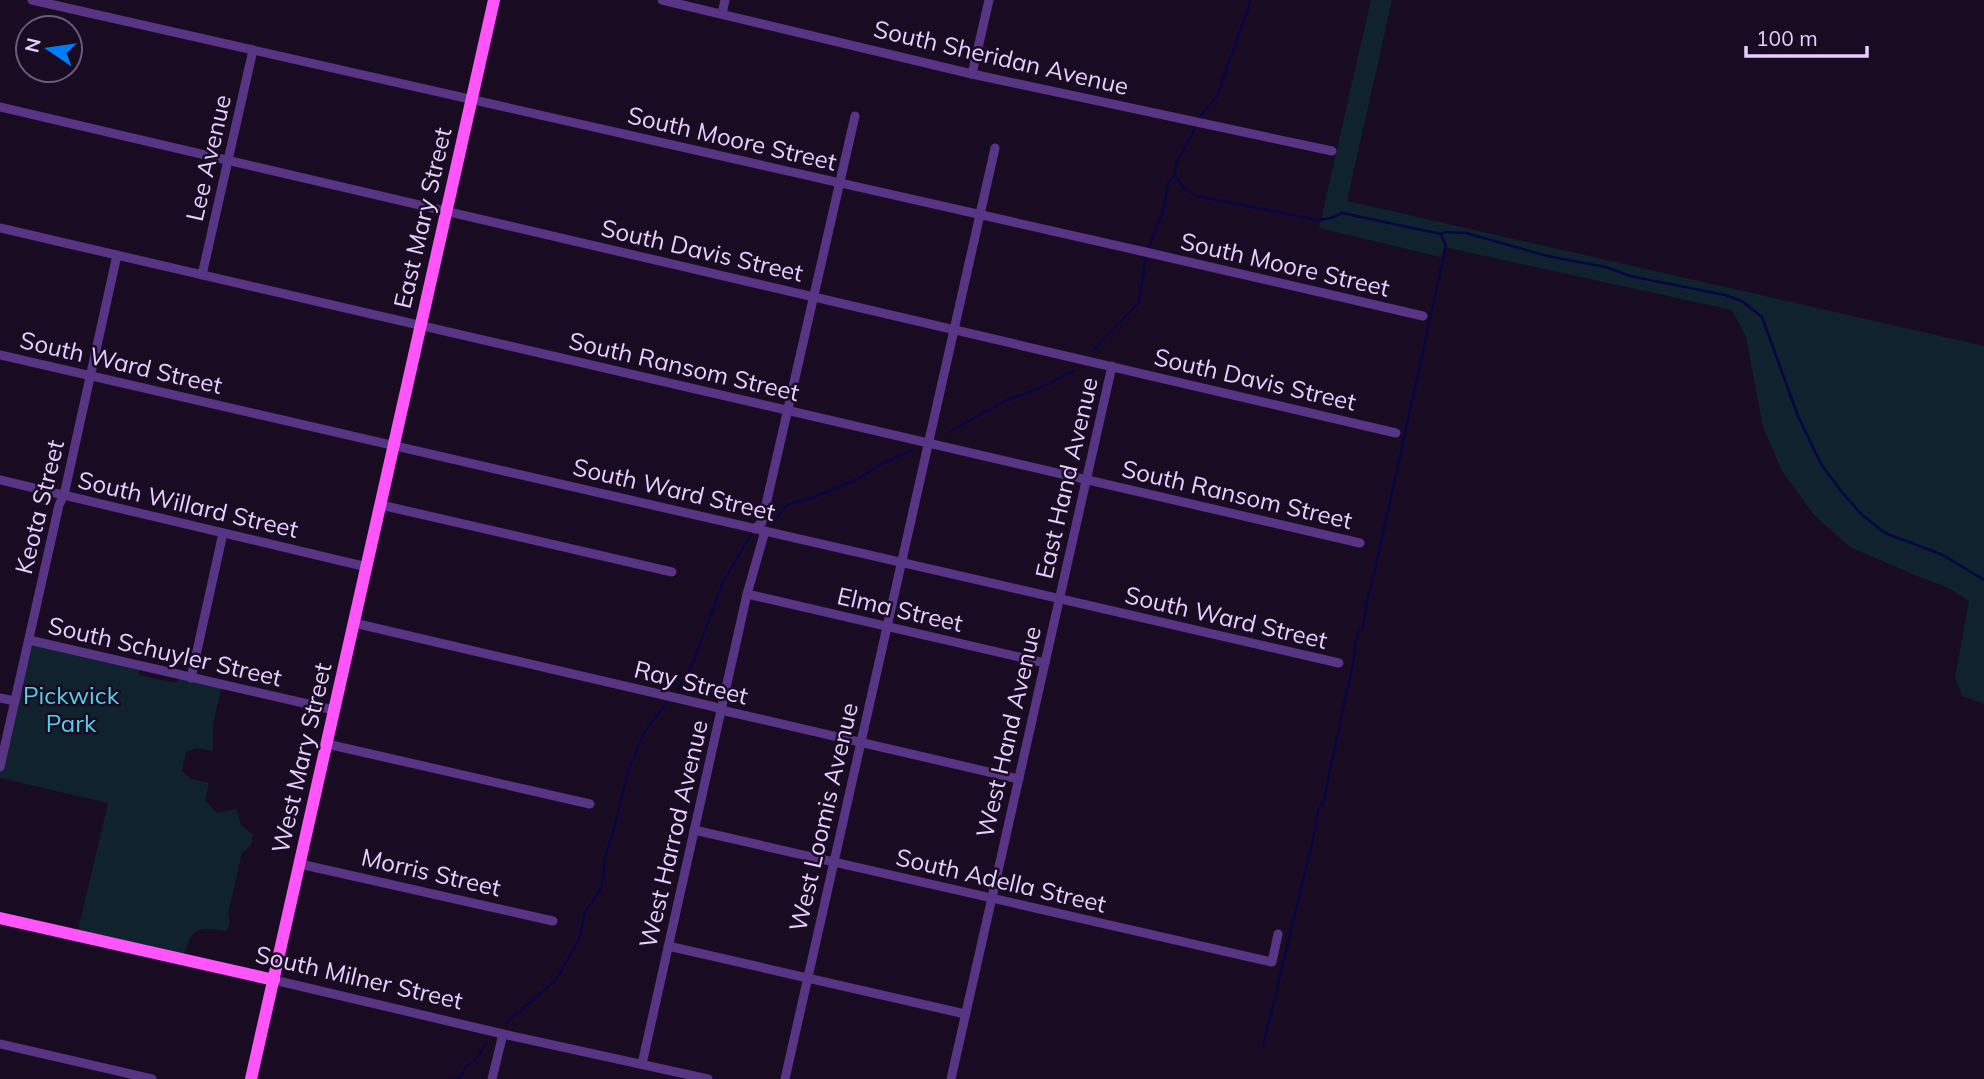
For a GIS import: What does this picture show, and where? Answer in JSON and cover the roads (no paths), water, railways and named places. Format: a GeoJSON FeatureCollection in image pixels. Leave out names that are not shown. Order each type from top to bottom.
{"type":"FeatureCollection","features":[{"type":"Feature","properties":{"kind":"main road","name":"East Mary Street"},"geometry":{"type":"LineString","coordinates":[[393,446],[494,0]]}},
{"type":"Feature","properties":{"kind":"main road","name":"West Mary Street"},"geometry":{"type":"LineString","coordinates":[[251,1079],[393,446]]}},
{"type":"Feature","properties":{"kind":"main road","name":"South Milner Street"},"geometry":{"type":"LineString","coordinates":[[0,918],[274,980]]}},
{"type":"Feature","properties":{"kind":"street","name":"South Moore Street"},"geometry":{"type":"LineString","coordinates":[[32,0],[1423,316]]}},
{"type":"Feature","properties":{"kind":"street","name":"South Sheridan Avenue"},"geometry":{"type":"LineString","coordinates":[[662,0],[972,74],[1332,152]]}},
{"type":"Feature","properties":{"kind":"street"},"geometry":{"type":"LineString","coordinates":[[722,14],[725,0]]}},
{"type":"Feature","properties":{"kind":"street"},"geometry":{"type":"LineString","coordinates":[[972,74],[989,0]]}},
{"type":"Feature","properties":{"kind":"street","name":"Lee Avenue"},"geometry":{"type":"LineString","coordinates":[[202,275],[254,50]]}},
{"type":"Feature","properties":{"kind":"street","name":"South Davis Street"},"geometry":{"type":"LineString","coordinates":[[0,107],[1396,433]]}},
{"type":"Feature","properties":{"kind":"street"},"geometry":{"type":"LineString","coordinates":[[755,529],[761,522],[855,116]]}},
{"type":"Feature","properties":{"kind":"street","name":"West Loomis Avenue"},"geometry":{"type":"LineString","coordinates":[[785,1079],[995,148]]}},
{"type":"Feature","properties":{"kind":"street","name":"South Ransom Street"},"geometry":{"type":"LineString","coordinates":[[0,228],[1360,543]]}},
{"type":"Feature","properties":{"kind":"street","name":"Keota Street"},"geometry":{"type":"LineString","coordinates":[[0,767],[117,256]]}},
{"type":"Feature","properties":{"kind":"street","name":"South Ward Street"},"geometry":{"type":"LineString","coordinates":[[0,355],[1339,663]]}},
{"type":"Feature","properties":{"kind":"street","name":"East Hand Avenue"},"geometry":{"type":"LineString","coordinates":[[1059,599],[1112,366]]}},
{"type":"Feature","properties":{"kind":"street","name":"South Willard Street"},"geometry":{"type":"LineString","coordinates":[[0,480],[367,567]]}},
{"type":"Feature","properties":{"kind":"street"},"geometry":{"type":"LineString","coordinates":[[381,505],[672,572]]}},
{"type":"Feature","properties":{"kind":"street","name":"West Harrod Avenue"},"geometry":{"type":"LineString","coordinates":[[642,1064],[747,594],[765,531]]}},
{"type":"Feature","properties":{"kind":"street"},"geometry":{"type":"LineString","coordinates":[[191,678],[223,533]]}},
{"type":"Feature","properties":{"kind":"street","name":"Elma Street"},"geometry":{"type":"LineString","coordinates":[[747,594],[1045,663]]}},
{"type":"Feature","properties":{"kind":"street","name":"West Hand Avenue"},"geometry":{"type":"LineString","coordinates":[[951,1079],[1059,599]]}},
{"type":"Feature","properties":{"kind":"street","name":"Ray Street"},"geometry":{"type":"LineString","coordinates":[[354,623],[1018,779]]}},
{"type":"Feature","properties":{"kind":"street","name":"South Schuyler Street"},"geometry":{"type":"LineString","coordinates":[[29,640],[334,710]]}},
{"type":"Feature","properties":{"kind":"street"},"geometry":{"type":"LineString","coordinates":[[0,698],[15,701]]}},
{"type":"Feature","properties":{"kind":"street"},"geometry":{"type":"LineString","coordinates":[[327,744],[590,804]]}},
{"type":"Feature","properties":{"kind":"street","name":"South Adella Street"},"geometry":{"type":"LineString","coordinates":[[694,830],[1272,962],[1278,934]]}},
{"type":"Feature","properties":{"kind":"street","name":"Morris Street"},"geometry":{"type":"LineString","coordinates":[[300,864],[554,921]]}},
{"type":"Feature","properties":{"kind":"street"},"geometry":{"type":"LineString","coordinates":[[668,946],[965,1014]]}},
{"type":"Feature","properties":{"kind":"street","name":"South Milner Street"},"geometry":{"type":"LineString","coordinates":[[274,980],[708,1079]]}},
{"type":"Feature","properties":{"kind":"street"},"geometry":{"type":"LineString","coordinates":[[492,1079],[503,1034]]}},
{"type":"Feature","properties":{"kind":"street"},"geometry":{"type":"LineString","coordinates":[[0,1044],[152,1079]]}},
{"type":"Feature","properties":{"kind":"waterway"},"geometry":{"type":"LineString","coordinates":[[1148,250],[1164,209],[1168,183],[1175,175],[1176,164],[1202,114],[1217,96],[1251,0]]}},
{"type":"Feature","properties":{"kind":"waterway"},"geometry":{"type":"LineString","coordinates":[[1175,175],[1183,187],[1197,196],[1318,220],[1342,213],[1441,234],[1466,233],[1547,256],[1606,267],[1630,276],[1725,295],[1742,301],[1762,317],[1798,416],[1821,464],[1841,491],[1861,514],[1885,533],[1943,555],[1984,580]]}},
{"type":"Feature","properties":{"kind":"waterway"},"geometry":{"type":"LineString","coordinates":[[1263,1047],[1319,807],[1323,803],[1355,654],[1355,643],[1363,628],[1446,246],[1441,234]]}},
{"type":"Feature","properties":{"kind":"waterway"},"geometry":{"type":"LineString","coordinates":[[1093,351],[1139,302],[1146,256]]}},
{"type":"Feature","properties":{"kind":"waterway"},"geometry":{"type":"LineString","coordinates":[[949,432],[1005,401],[1047,385],[1074,370]]}},
{"type":"Feature","properties":{"kind":"waterway"},"geometry":{"type":"LineString","coordinates":[[775,520],[787,505],[856,480],[912,450]]}},
{"type":"Feature","properties":{"kind":"waterway"},"geometry":{"type":"LineString","coordinates":[[678,690],[694,661],[723,582],[751,535]]}},
{"type":"Feature","properties":{"kind":"waterway"},"geometry":{"type":"LineString","coordinates":[[506,1023],[556,980],[579,939],[585,911],[602,888],[605,856],[630,765],[644,734],[668,702]]}},
{"type":"Feature","properties":{"kind":"waterway"},"geometry":{"type":"LineString","coordinates":[[453,1079],[461,1077],[465,1067],[474,1061],[486,1044]]}},
{"type":"Feature","properties":{"kind":"park label","name":"Pickwick Park"},"geometry":{"type":"Point","coordinates":[71,710]}}]}
